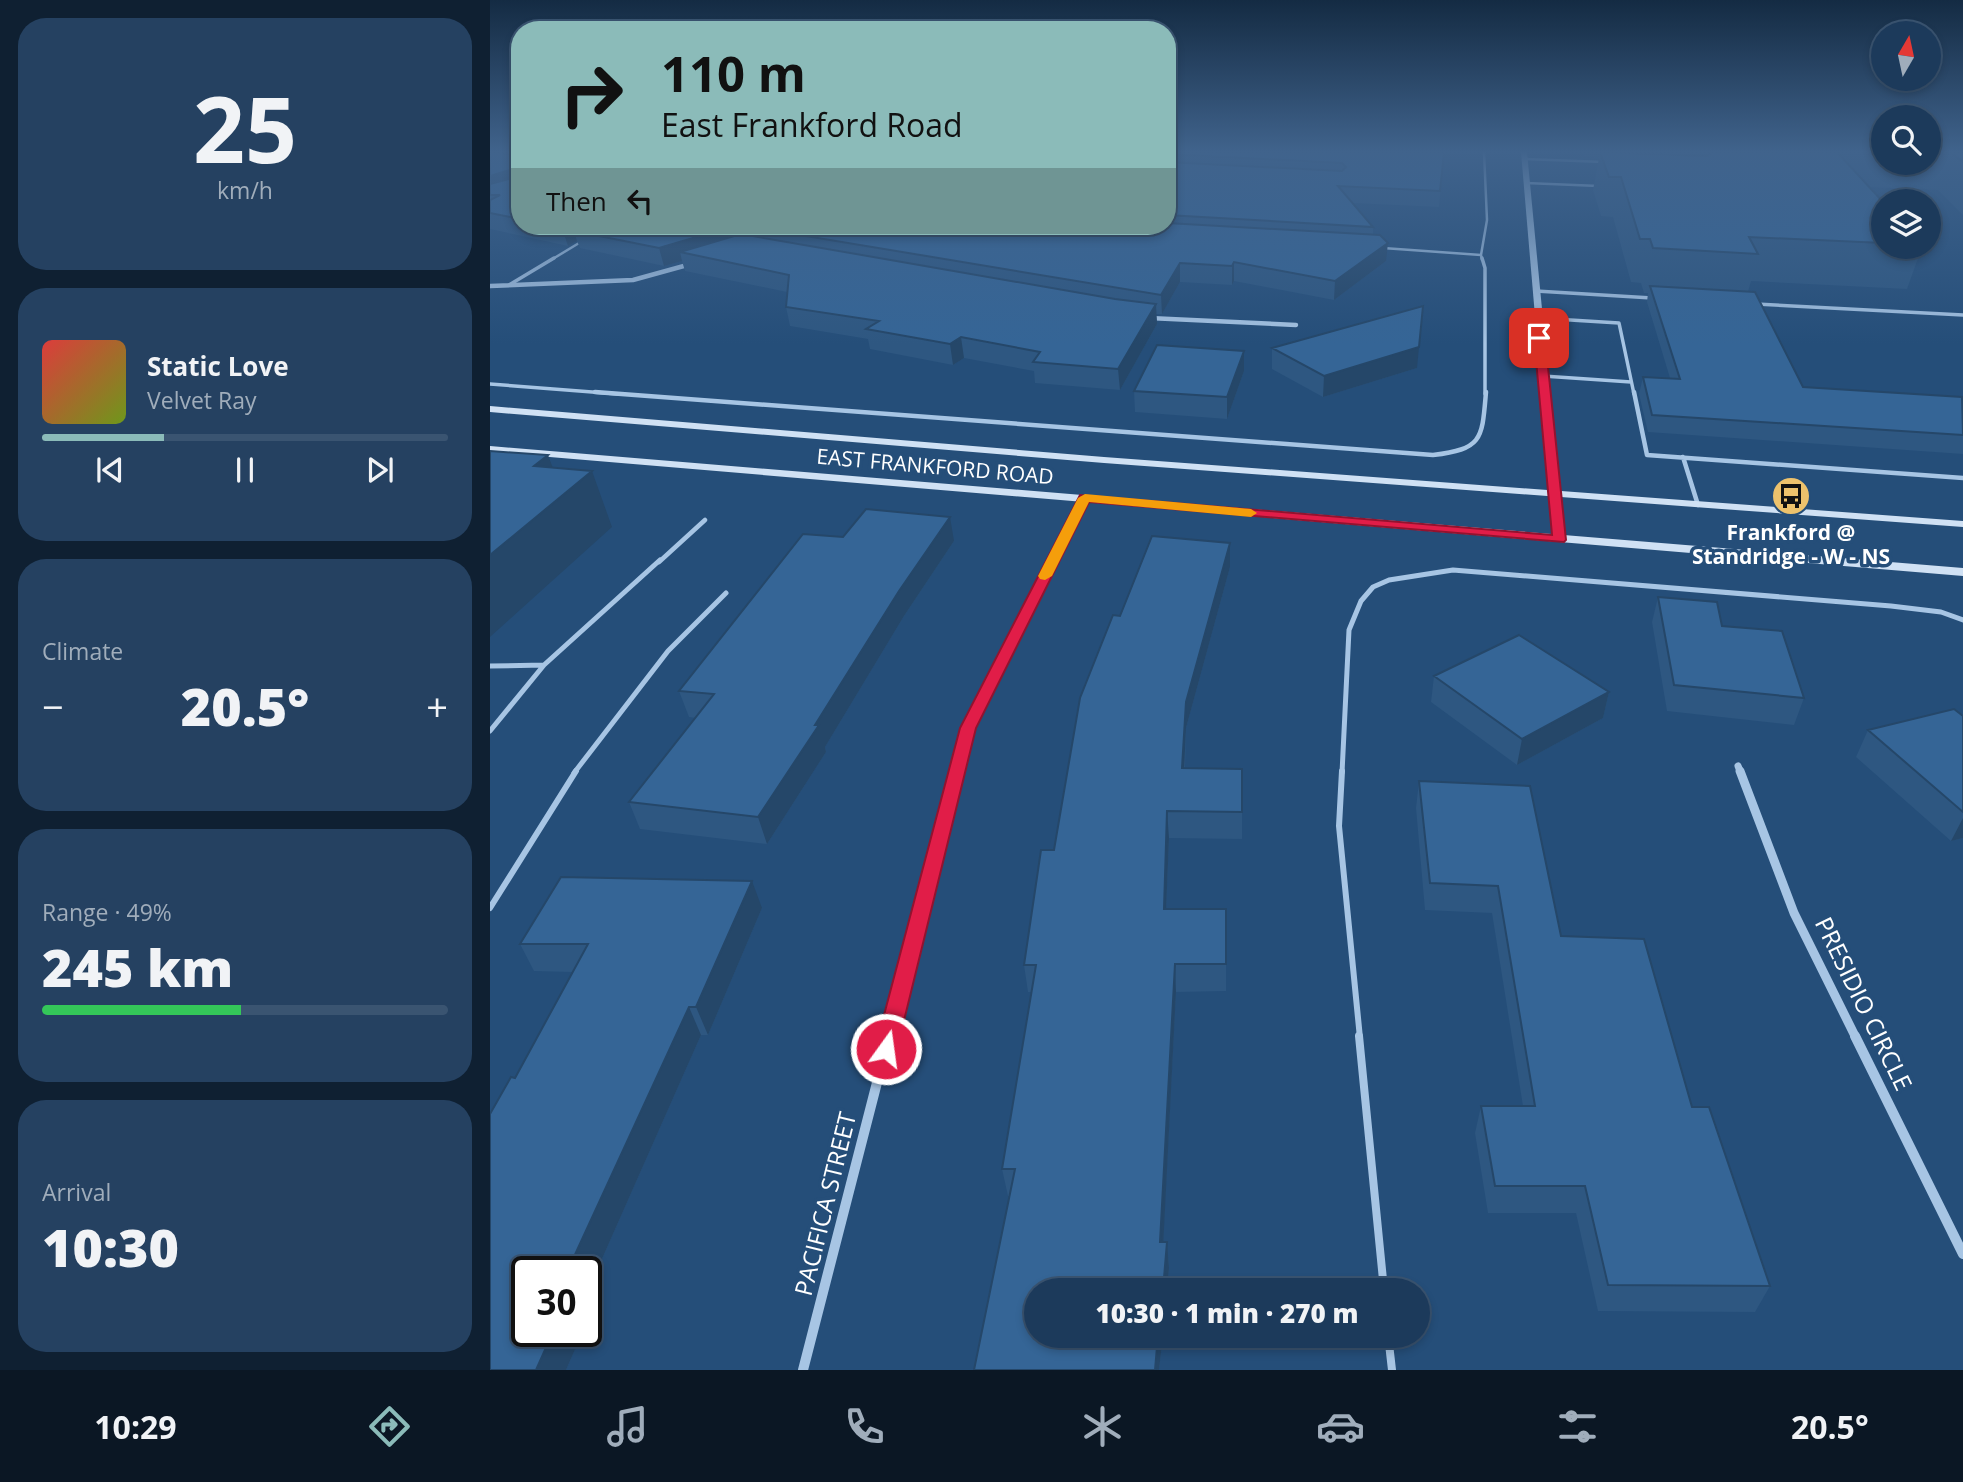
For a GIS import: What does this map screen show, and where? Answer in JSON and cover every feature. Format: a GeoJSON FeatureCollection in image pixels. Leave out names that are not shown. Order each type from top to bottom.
{"type":"FeatureCollection","features":[{"type":"Feature","properties":{"kind":"main road","name":"EAST FRANKFORD ROAD"},"geometry":{"type":"LineString","coordinates":[[490,409],[1077,458],[1963,524]]}},
{"type":"Feature","properties":{"kind":"main road","name":"EAST FRANKFORD ROAD"},"geometry":{"type":"LineString","coordinates":[[490,450],[1963,572]]}},
{"type":"Feature","properties":{"kind":"street"},"geometry":{"type":"LineString","coordinates":[[1529,216],[1559,540]]}},
{"type":"Feature","properties":{"kind":"street"},"geometry":{"type":"LineString","coordinates":[[490,286],[634,281],[697,263]]}},
{"type":"Feature","properties":{"kind":"street"},"geometry":{"type":"LineString","coordinates":[[1144,317],[1296,325]]}},
{"type":"Feature","properties":{"kind":"street","name":"PACIFICA STREET"},"geometry":{"type":"LineString","coordinates":[[803,1370],[968,728],[1085,498]]}},
{"type":"Feature","properties":{"kind":"street","name":"PRESIDIO CIRCLE"},"geometry":{"type":"LineString","coordinates":[[1738,766],[1794,913],[1963,1254]]}},
{"type":"Feature","properties":{"kind":"lane"},"geometry":{"type":"LineString","coordinates":[[490,384],[1433,455],[1449,453],[1465,450],[1476,442],[1482,429],[1486,402],[1485,268],[1481,255],[1486,216]]}},
{"type":"Feature","properties":{"kind":"lane"},"geometry":{"type":"LineString","coordinates":[[509,285],[588,238]]}},
{"type":"Feature","properties":{"kind":"lane"},"geometry":{"type":"LineString","coordinates":[[1371,248],[1481,255]]}},
{"type":"Feature","properties":{"kind":"lane"},"geometry":{"type":"LineString","coordinates":[[1535,291],[1659,298]]}},
{"type":"Feature","properties":{"kind":"lane"},"geometry":{"type":"LineString","coordinates":[[1756,303],[1963,315]]}},
{"type":"Feature","properties":{"kind":"lane"},"geometry":{"type":"LineString","coordinates":[[1538,318],[1619,323],[1647,455],[1963,478]]}},
{"type":"Feature","properties":{"kind":"lane"},"geometry":{"type":"LineString","coordinates":[[1543,376],[1631,382]]}},
{"type":"Feature","properties":{"kind":"lane"},"geometry":{"type":"LineString","coordinates":[[1683,457],[1698,505]]}},
{"type":"Feature","properties":{"kind":"lane"},"geometry":{"type":"LineString","coordinates":[[490,731],[544,665],[705,520]]}},
{"type":"Feature","properties":{"kind":"lane"},"geometry":{"type":"LineString","coordinates":[[1383,1278],[1339,826],[1349,630],[1360,601],[1373,587],[1405,577],[1453,570],[1891,606],[1941,612],[1963,620]]}},
{"type":"Feature","properties":{"kind":"lane"},"geometry":{"type":"LineString","coordinates":[[490,908],[563,788],[668,651],[726,593]]}},
{"type":"Feature","properties":{"kind":"lane"},"geometry":{"type":"LineString","coordinates":[[490,666],[544,665]]}},
{"type":"Feature","properties":{"kind":"lane"},"geometry":{"type":"LineString","coordinates":[[1389,1348],[1392,1370]]}},
{"type":"Feature","properties":{"kind":"building"},"geometry":{"type":"Polygon","coordinates":[[[1183,216],[1364,216],[1373,227],[1183,216]]]}},
{"type":"Feature","properties":{"kind":"building"},"geometry":{"type":"Polygon","coordinates":[[[1633,216],[1871,216],[1871,242],[1749,237],[1758,254],[1653,248],[1650,239],[1640,239],[1633,216]]]}},
{"type":"Feature","properties":{"kind":"building"},"geometry":{"type":"Polygon","coordinates":[[[1176,224],[1380,235],[1388,243],[1335,281],[1234,262],[1232,266],[1180,263],[1161,295],[800,235],[1176,235],[1176,224]]]}},
{"type":"Feature","properties":{"kind":"building"},"geometry":{"type":"Polygon","coordinates":[[[594,235],[703,235],[659,248],[594,235]]]}},
{"type":"Feature","properties":{"kind":"building"},"geometry":{"type":"Polygon","coordinates":[[[738,235],[747,235],[1156,304],[1118,369],[1033,362],[1040,352],[961,337],[950,344],[866,329],[879,321],[786,307],[789,275],[680,252],[738,235]]]}},
{"type":"Feature","properties":{"kind":"building"},"geometry":{"type":"Polygon","coordinates":[[[1650,286],[1755,292],[1803,387],[1962,397],[1963,435],[1652,415],[1643,377],[1680,379],[1650,286]]]}},
{"type":"Feature","properties":{"kind":"building"},"geometry":{"type":"Polygon","coordinates":[[[1423,306],[1419,347],[1324,376],[1272,348],[1423,306]]]}},
{"type":"Feature","properties":{"kind":"building"},"geometry":{"type":"Polygon","coordinates":[[[1157,345],[1244,351],[1227,397],[1134,391],[1157,345]]]}},
{"type":"Feature","properties":{"kind":"building"},"geometry":{"type":"Polygon","coordinates":[[[490,451],[548,455],[534,466],[592,471],[490,555],[490,451]]]}},
{"type":"Feature","properties":{"kind":"building"},"geometry":{"type":"Polygon","coordinates":[[[866,509],[950,517],[899,591],[815,725],[819,725],[758,817],[629,802],[714,694],[679,691],[803,534],[843,537],[866,509]]]}},
{"type":"Feature","properties":{"kind":"building"},"geometry":{"type":"Polygon","coordinates":[[[1152,536],[1230,543],[1186,702],[1182,768],[1242,769],[1242,812],[1167,811],[1164,909],[1226,909],[1226,964],[1175,964],[1160,1242],[1167,1242],[1164,1278],[1024,1278],[1024,1348],[1157,1348],[1155,1370],[974,1370],[1015,1169],[1002,1169],[1036,965],[1024,965],[1041,850],[1054,850],[1080,698],[1113,615],[1120,616],[1152,536]]]}},
{"type":"Feature","properties":{"kind":"building"},"geometry":{"type":"Polygon","coordinates":[[[1658,597],[1717,602],[1722,626],[1782,631],[1804,698],[1674,685],[1658,597]]]}},
{"type":"Feature","properties":{"kind":"building"},"geometry":{"type":"Polygon","coordinates":[[[1519,635],[1609,692],[1522,739],[1434,676],[1519,635]]]}},
{"type":"Feature","properties":{"kind":"building"},"geometry":{"type":"Polygon","coordinates":[[[1954,709],[1963,716],[1963,812],[1868,730],[1954,709]]]}},
{"type":"Feature","properties":{"kind":"building"},"geometry":{"type":"Polygon","coordinates":[[[1419,781],[1530,786],[1561,936],[1644,939],[1692,1107],[1709,1107],[1770,1286],[1608,1285],[1585,1186],[1495,1186],[1481,1106],[1535,1106],[1498,886],[1430,883],[1419,781]]]}},
{"type":"Feature","properties":{"kind":"building"},"geometry":{"type":"Polygon","coordinates":[[[561,877],[752,881],[696,1007],[689,1007],[574,1256],[511,1256],[511,1347],[546,1347],[536,1370],[490,1370],[490,1114],[511,1077],[515,1078],[588,944],[520,944],[561,877]]]}},
{"type":"Feature","properties":{"kind":"slow traffic"},"geometry":{"type":"LineString","coordinates":[[1045,576],[1085,498],[1251,513]]}},
{"type":"Feature","properties":{"kind":"place","name":"Frankford @ Standridge - W - NS"},"geometry":{"type":"Point","coordinates":[1791,496]}},
{"type":"Feature","properties":{"kind":"route"},"geometry":{"type":"LineString","coordinates":[[886,1049],[968,728],[1085,498],[1559,540],[1539,338]]}}]}
